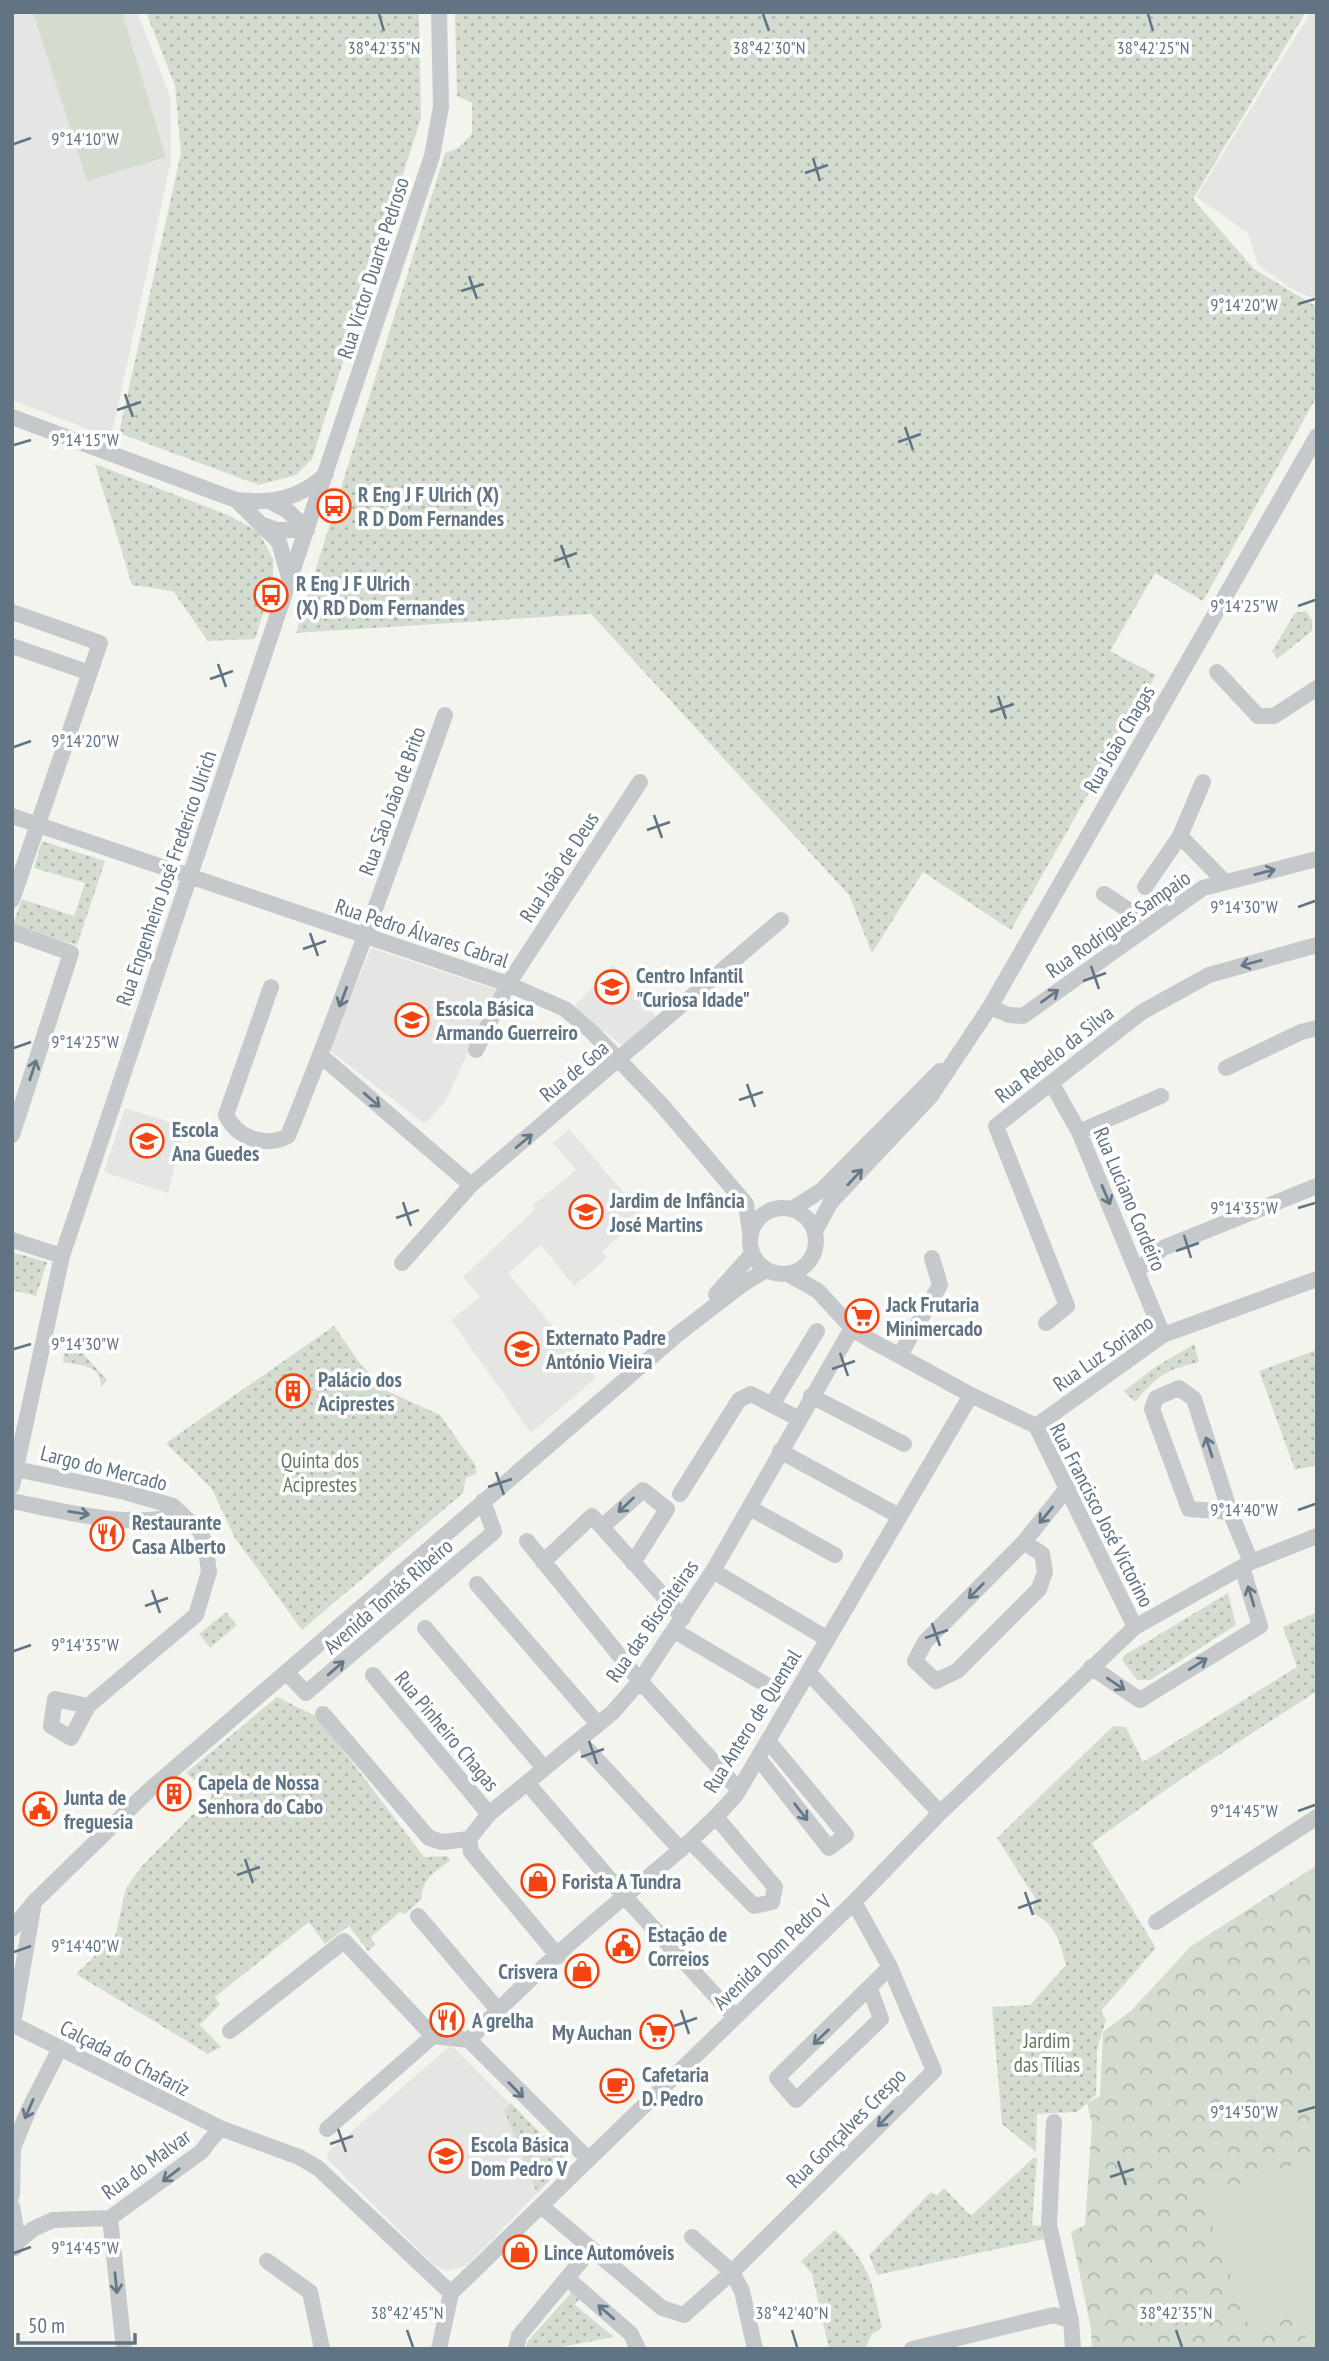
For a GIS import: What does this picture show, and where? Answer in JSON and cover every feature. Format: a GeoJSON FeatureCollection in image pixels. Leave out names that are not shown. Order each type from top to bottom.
{"type":"FeatureCollection","features":[{"type":"Feature","properties":{"kind":"street","name":"Rua Victor Duarte Pedroso"},"geometry":{"type":"LineString","coordinates":[[307,530],[432,156],[441,107],[439,12]]}},
{"type":"Feature","properties":{"kind":"street"},"geometry":{"type":"LineString","coordinates":[[12,417],[236,500],[271,502],[299,494],[327,473]]}},
{"type":"Feature","properties":{"kind":"street"},"geometry":{"type":"LineString","coordinates":[[12,427],[30,424]]}},
{"type":"Feature","properties":{"kind":"street","name":"Rua João Chagas"},"geometry":{"type":"LineString","coordinates":[[815,1231],[831,1202],[930,1097],[989,1007],[1317,436]]}},
{"type":"Feature","properties":{"kind":"street"},"geometry":{"type":"LineString","coordinates":[[236,500],[266,526],[279,542],[290,581]]}},
{"type":"Feature","properties":{"kind":"street"},"geometry":{"type":"LineString","coordinates":[[271,502],[288,511],[307,530]]}},
{"type":"Feature","properties":{"kind":"street"},"geometry":{"type":"LineString","coordinates":[[266,526],[276,530],[307,530]]}},
{"type":"Feature","properties":{"kind":"street","name":"Rua Engenheiro José Frederico Ulrich"},"geometry":{"type":"LineString","coordinates":[[12,1486],[19,1423],[62,1256],[307,530]]}},
{"type":"Feature","properties":{"kind":"street"},"geometry":{"type":"LineString","coordinates":[[12,612],[100,643],[12,900]]}},
{"type":"Feature","properties":{"kind":"street"},"geometry":{"type":"LineString","coordinates":[[12,646],[90,673]]}},
{"type":"Feature","properties":{"kind":"street"},"geometry":{"type":"LineString","coordinates":[[1217,672],[1258,716],[1274,716],[1317,688]]}},
{"type":"Feature","properties":{"kind":"street","name":"Rua São João de Brito"},"geometry":{"type":"LineString","coordinates":[[271,987],[226,1115],[233,1129],[255,1140],[277,1142],[288,1136],[320,1055],[366,938],[445,715]]}},
{"type":"Feature","properties":{"kind":"street","name":"Rua João de Deus"},"geometry":{"type":"LineString","coordinates":[[475,1050],[508,984],[640,782]]}},
{"type":"Feature","properties":{"kind":"street"},"geometry":{"type":"LineString","coordinates":[[1145,887],[1180,836],[1203,782]]}},
{"type":"Feature","properties":{"kind":"street","name":"Rua Pedro Álvares Cabral"},"geometry":{"type":"LineString","coordinates":[[12,816],[508,984],[565,1009],[621,1060],[746,1204]]}},
{"type":"Feature","properties":{"kind":"street"},"geometry":{"type":"LineString","coordinates":[[1180,836],[1225,882]]}},
{"type":"Feature","properties":{"kind":"street","name":"Rua Rodrigues Sampaio"},"geometry":{"type":"LineString","coordinates":[[989,1007],[1023,1016],[1203,888],[1317,859]]}},
{"type":"Feature","properties":{"kind":"street"},"geometry":{"type":"LineString","coordinates":[[1104,894],[1136,915]]}},
{"type":"Feature","properties":{"kind":"street","name":"Rua de Goa"},"geometry":{"type":"LineString","coordinates":[[402,1263],[471,1185],[621,1060],[781,920]]}},
{"type":"Feature","properties":{"kind":"street"},"geometry":{"type":"LineString","coordinates":[[12,932],[71,953],[12,1135]]}},
{"type":"Feature","properties":{"kind":"street","name":"Rua Rebelo da Silva"},"geometry":{"type":"LineString","coordinates":[[1046,1323],[1068,1306],[996,1126],[1142,1012],[1209,975],[1317,945]]}},
{"type":"Feature","properties":{"kind":"street"},"geometry":{"type":"LineString","coordinates":[[1226,1068],[1301,1032],[1317,1028]]}},
{"type":"Feature","properties":{"kind":"street"},"geometry":{"type":"LineString","coordinates":[[320,1055],[471,1185]]}},
{"type":"Feature","properties":{"kind":"street","name":"Rua João Chagas"},"geometry":{"type":"LineString","coordinates":[[792,1209],[822,1190],[884,1125],[952,1060]]}},
{"type":"Feature","properties":{"kind":"street","name":"Rua Luciano Cordeiro"},"geometry":{"type":"LineString","coordinates":[[1052,1084],[1079,1132],[1163,1335]]}},
{"type":"Feature","properties":{"kind":"street"},"geometry":{"type":"LineString","coordinates":[[1079,1132],[1161,1096]]}},
{"type":"Feature","properties":{"kind":"street"},"geometry":{"type":"LineString","coordinates":[[1138,1271],[1163,1248],[1317,1186]]}},
{"type":"Feature","properties":{"kind":"street"},"geometry":{"type":"LineString","coordinates":[[746,1204],[771,1209],[792,1209],[802,1213],[815,1231],[814,1254],[807,1263],[788,1274],[766,1270],[752,1254],[746,1204]]}},
{"type":"Feature","properties":{"kind":"street"},"geometry":{"type":"LineString","coordinates":[[750,1232],[754,1223],[771,1209]]}},
{"type":"Feature","properties":{"kind":"street"},"geometry":{"type":"LineString","coordinates":[[12,1240],[62,1256]]}},
{"type":"Feature","properties":{"kind":"street","name":"Avenida Tomás Ribeiro"},"geometry":{"type":"LineString","coordinates":[[678,1334],[752,1254]]}},
{"type":"Feature","properties":{"kind":"street"},"geometry":{"type":"LineString","coordinates":[[900,1355],[940,1285],[932,1258]]}},
{"type":"Feature","properties":{"kind":"street","name":"Rua Francisco José Victorino"},"geometry":{"type":"LineString","coordinates":[[807,1263],[818,1292]]}},
{"type":"Feature","properties":{"kind":"street","name":"Avenida Tomás Ribeiro"},"geometry":{"type":"LineString","coordinates":[[12,1929],[34,1902],[146,1793],[678,1334],[743,1283],[766,1270]]}},
{"type":"Feature","properties":{"kind":"street","name":"Rua Francisco José Victorino"},"geometry":{"type":"LineString","coordinates":[[788,1274],[818,1292],[852,1328],[971,1395],[1036,1426],[1135,1627]]}},
{"type":"Feature","properties":{"kind":"street","name":"Rua Luz Soriano"},"geometry":{"type":"LineString","coordinates":[[1036,1426],[1163,1335],[1317,1279]]}},
{"type":"Feature","properties":{"kind":"street","name":"Rua das Biscoiteiras"},"geometry":{"type":"LineString","coordinates":[[469,1839],[489,1814],[597,1724],[640,1682],[713,1571],[852,1328]]}},
{"type":"Feature","properties":{"kind":"street"},"geometry":{"type":"LineString","coordinates":[[773,1403],[817,1331]]}},
{"type":"Feature","properties":{"kind":"street"},"geometry":{"type":"LineString","coordinates":[[1091,1667],[1140,1700],[1260,1626],[1246,1564],[1230,1512],[1194,1399],[1180,1388],[1156,1398],[1152,1409],[1189,1509],[1230,1512]]}},
{"type":"Feature","properties":{"kind":"street"},"geometry":{"type":"LineString","coordinates":[[680,1494],[739,1400],[751,1394],[773,1403],[799,1419]]}},
{"type":"Feature","properties":{"kind":"street","name":"Rua Antero de Quental"},"geometry":{"type":"LineString","coordinates":[[469,2040],[558,1956],[686,1846],[739,1790],[971,1395]]}},
{"type":"Feature","properties":{"kind":"street"},"geometry":{"type":"LineString","coordinates":[[811,1396],[904,1444]]}},
{"type":"Feature","properties":{"kind":"street"},"geometry":{"type":"LineString","coordinates":[[780,1451],[899,1517]]}},
{"type":"Feature","properties":{"kind":"street","name":"Largo do Mercado"},"geometry":{"type":"LineString","coordinates":[[16,1469],[125,1492],[173,1506],[200,1531],[205,1543],[209,1572],[196,1615],[88,1706]]}},
{"type":"Feature","properties":{"kind":"street"},"geometry":{"type":"LineString","coordinates":[[1024,1542],[1042,1555],[1045,1572],[1039,1588],[957,1671],[936,1681],[915,1661],[925,1642],[1024,1542],[1068,1487]]}},
{"type":"Feature","properties":{"kind":"street"},"geometry":{"type":"LineString","coordinates":[[543,1562],[643,1490],[667,1509],[634,1563]]}},
{"type":"Feature","properties":{"kind":"street","name":"Largo do Mercado"},"geometry":{"type":"LineString","coordinates":[[12,1501],[116,1519],[167,1519],[179,1514]]}},
{"type":"Feature","properties":{"kind":"street","name":"Avenida Tomás Ribeiro"},"geometry":{"type":"LineString","coordinates":[[286,1672],[306,1693],[494,1532],[484,1501]]}},
{"type":"Feature","properties":{"kind":"street"},"geometry":{"type":"LineString","coordinates":[[750,1508],[835,1555]]}},
{"type":"Feature","properties":{"kind":"street"},"geometry":{"type":"LineString","coordinates":[[597,1522],[634,1563],[679,1625],[771,1687]]}},
{"type":"Feature","properties":{"kind":"street","name":"Avenida Dom Pedro V"},"geometry":{"type":"LineString","coordinates":[[451,2294],[854,1902],[940,1813],[1135,1627],[1246,1564],[1317,1536]]}},
{"type":"Feature","properties":{"kind":"street"},"geometry":{"type":"LineString","coordinates":[[527,1541],[640,1682],[739,1790]]}},
{"type":"Feature","properties":{"kind":"street"},"geometry":{"type":"LineString","coordinates":[[713,1571],[827,1638]]}},
{"type":"Feature","properties":{"kind":"street"},"geometry":{"type":"LineString","coordinates":[[477,1584],[597,1724]]}},
{"type":"Feature","properties":{"kind":"street"},"geometry":{"type":"LineString","coordinates":[[425,1628],[544,1768]]}},
{"type":"Feature","properties":{"kind":"street"},"geometry":{"type":"LineString","coordinates":[[809,1673],[940,1813]]}},
{"type":"Feature","properties":{"kind":"street","name":"Rua Pinheiro Chagas"},"geometry":{"type":"LineString","coordinates":[[373,1675],[489,1814]]}},
{"type":"Feature","properties":{"kind":"street"},"geometry":{"type":"LineString","coordinates":[[323,1714],[429,1838],[442,1842],[469,1839],[471,1852],[558,1956]]}},
{"type":"Feature","properties":{"kind":"street"},"geometry":{"type":"LineString","coordinates":[[759,1759],[830,1848],[846,1835],[769,1742]]}},
{"type":"Feature","properties":{"kind":"street"},"geometry":{"type":"LineString","coordinates":[[589,1750],[686,1846],[754,1906],[772,1902],[775,1887],[716,1817]]}},
{"type":"Feature","properties":{"kind":"street"},"geometry":{"type":"LineString","coordinates":[[528,1784],[625,1897],[735,2017]]}},
{"type":"Feature","properties":{"kind":"street"},"geometry":{"type":"LineString","coordinates":[[1156,1922],[1317,1817]]}},
{"type":"Feature","properties":{"kind":"street"},"geometry":{"type":"LineString","coordinates":[[13,2024],[34,1902]]}},
{"type":"Feature","properties":{"kind":"street","name":"Avenida Tomás Ribeiro"},"geometry":{"type":"LineString","coordinates":[[12,1914],[34,1902]]}},
{"type":"Feature","properties":{"kind":"street","name":"Rua Gonçalves Crespo"},"geometry":{"type":"LineString","coordinates":[[591,2249],[662,2308],[684,2315],[732,2272],[934,2071],[890,1967],[854,1902]]}},
{"type":"Feature","properties":{"kind":"street"},"geometry":{"type":"LineString","coordinates":[[418,1916],[498,2010]]}},
{"type":"Feature","properties":{"kind":"street"},"geometry":{"type":"LineString","coordinates":[[230,2031],[344,1941],[433,2036],[469,2040],[588,2159]]}},
{"type":"Feature","properties":{"kind":"street"},"geometry":{"type":"LineString","coordinates":[[870,1989],[881,2019],[796,2100],[777,2078],[890,1967]]}},
{"type":"Feature","properties":{"kind":"street","name":"Calçada do Chafariz"},"geometry":{"type":"LineString","coordinates":[[13,2024],[220,2128],[299,2157],[318,2168],[451,2294]]}},
{"type":"Feature","properties":{"kind":"street"},"geometry":{"type":"LineString","coordinates":[[327,2129],[433,2036]]}},
{"type":"Feature","properties":{"kind":"street"},"geometry":{"type":"LineString","coordinates":[[12,2195],[13,2148],[60,2048]]}},
{"type":"Feature","properties":{"kind":"street"},"geometry":{"type":"LineString","coordinates":[[1054,2122],[1049,2225],[1070,2321],[1073,2349]]}},
{"type":"Feature","properties":{"kind":"street","name":"Rua do Malvar"},"geometry":{"type":"LineString","coordinates":[[14,2247],[53,2220],[110,2218],[158,2186],[201,2152],[220,2128]]}},
{"type":"Feature","properties":{"kind":"street"},"geometry":{"type":"LineString","coordinates":[[12,2206],[14,2247]]}},
{"type":"Feature","properties":{"kind":"street"},"geometry":{"type":"LineString","coordinates":[[516,2349],[519,2336],[569,2279],[591,2249],[541,2206]]}},
{"type":"Feature","properties":{"kind":"street"},"geometry":{"type":"LineString","coordinates":[[110,2218],[124,2349]]}},
{"type":"Feature","properties":{"kind":"street"},"geometry":{"type":"LineString","coordinates":[[692,2237],[732,2272],[741,2291],[754,2349]]}},
{"type":"Feature","properties":{"kind":"street"},"geometry":{"type":"LineString","coordinates":[[267,2261],[310,2292],[322,2349]]}},
{"type":"Feature","properties":{"kind":"street"},"geometry":{"type":"LineString","coordinates":[[569,2279],[631,2334],[638,2349]]}},
{"type":"Feature","properties":{"kind":"street"},"geometry":{"type":"LineString","coordinates":[[439,2349],[451,2294]]}},
{"type":"Feature","properties":{"kind":"street"},"geometry":{"type":"LineString","coordinates":[[912,2349],[1054,2315],[1070,2321]]}},
{"type":"Feature","properties":{"kind":"shaded area"},"geometry":{"type":"Polygon","coordinates":[[[12,12],[137,12],[170,96],[171,161],[111,438],[12,400],[12,12]]]}},
{"type":"Feature","properties":{"kind":"shaded area"},"geometry":{"type":"Polygon","coordinates":[[[1311,12],[1317,12],[1317,300],[1292,289],[1258,265],[1248,233],[1196,197],[1311,12]]]}},
{"type":"Feature","properties":{"kind":"shaded area","name":"Escola Básica Armando Guerreiro"},"geometry":{"type":"Polygon","coordinates":[[[371,948],[497,990],[445,1102],[425,1124],[329,1050],[371,948]]]}},
{"type":"Feature","properties":{"kind":"shaded area","name":"Centro Infantil \"Curiosa Idade\""},"geometry":{"type":"Polygon","coordinates":[[[613,965],[656,1017],[623,1046],[573,1008],[613,965]]]}},
{"type":"Feature","properties":{"kind":"shaded area","name":"Escola Ana Guedes"},"geometry":{"type":"Polygon","coordinates":[[[125,1108],[185,1127],[168,1193],[104,1172],[125,1108]]]}},
{"type":"Feature","properties":{"kind":"shaded area"},"geometry":{"type":"Polygon","coordinates":[[[569,1129],[644,1216],[602,1251],[607,1258],[574,1286],[541,1245],[508,1273],[596,1378],[531,1433],[451,1320],[480,1297],[463,1277],[535,1209],[533,1205],[576,1170],[553,1143],[569,1129]]]}},
{"type":"Feature","properties":{"kind":"shaded area","name":"Escola Básica Dom Pedro V"},"geometry":{"type":"Polygon","coordinates":[[[451,2045],[566,2159],[558,2172],[466,2266],[446,2271],[434,2265],[327,2159],[328,2152],[451,2045]]]}},
{"type":"Feature","properties":{"kind":"green space"},"geometry":{"type":"Polygon","coordinates":[[[33,12],[122,12],[166,157],[87,181],[33,12]]]}},
{"type":"Feature","properties":{"kind":"green space"},"geometry":{"type":"Polygon","coordinates":[[[146,12],[419,12],[421,118],[312,459],[296,475],[259,485],[119,433],[181,153],[175,86],[146,12]]]}},
{"type":"Feature","properties":{"kind":"green space"},"geometry":{"type":"Polygon","coordinates":[[[455,12],[1306,12],[1193,199],[1254,269],[1317,307],[1317,396],[1203,601],[1155,573],[1110,651],[1156,675],[1011,930],[923,872],[872,953],[849,895],[591,614],[296,633],[445,153],[458,148],[472,134],[472,103],[457,96],[455,12]]]}},
{"type":"Feature","properties":{"kind":"green space"},"geometry":{"type":"Polygon","coordinates":[[[95,464],[228,515],[259,532],[273,559],[273,581],[255,639],[208,641],[173,591],[132,585],[95,464]]]}},
{"type":"Feature","properties":{"kind":"green space"},"geometry":{"type":"Polygon","coordinates":[[[1306,611],[1312,620],[1312,631],[1277,659],[1272,651],[1295,613],[1306,611]]]}},
{"type":"Feature","properties":{"kind":"green space"},"geometry":{"type":"Polygon","coordinates":[[[42,841],[105,861],[77,945],[12,927],[22,899],[74,916],[85,883],[34,868],[42,841]]]}},
{"type":"Feature","properties":{"kind":"green space"},"geometry":{"type":"Polygon","coordinates":[[[12,1252],[47,1262],[36,1296],[12,1290],[12,1252]]]}},
{"type":"Feature","properties":{"kind":"green space","name":"Quinta dos Aciprestes"},"geometry":{"type":"Polygon","coordinates":[[[334,1326],[359,1362],[385,1390],[440,1415],[476,1466],[476,1474],[466,1478],[463,1493],[302,1630],[235,1538],[212,1489],[166,1443],[334,1326]]]}},
{"type":"Feature","properties":{"kind":"green space"},"geometry":{"type":"Polygon","coordinates":[[[66,1335],[107,1380],[101,1387],[98,1374],[94,1370],[63,1362],[66,1335]]]}},
{"type":"Feature","properties":{"kind":"green space"},"geometry":{"type":"Polygon","coordinates":[[[1194,1344],[1199,1362],[1162,1375],[1135,1402],[1124,1391],[1154,1368],[1194,1344]]]}},
{"type":"Feature","properties":{"kind":"green space"},"geometry":{"type":"Polygon","coordinates":[[[1317,1350],[1317,1465],[1295,1470],[1259,1371],[1317,1350]]]}},
{"type":"Feature","properties":{"kind":"green space"},"geometry":{"type":"Polygon","coordinates":[[[1228,1593],[1236,1625],[1150,1680],[1137,1680],[1122,1660],[1125,1655],[1228,1593]]]}},
{"type":"Feature","properties":{"kind":"green space"},"geometry":{"type":"Polygon","coordinates":[[[226,1612],[237,1625],[210,1648],[199,1634],[226,1612]]]}},
{"type":"Feature","properties":{"kind":"green space","name":"Jardim das Tílias"},"geometry":{"type":"Polygon","coordinates":[[[1317,1612],[1317,1691],[1174,1784],[1092,1843],[1156,1948],[1101,2011],[1106,2020],[1097,2049],[1096,2095],[1077,2112],[1037,2114],[1036,2152],[1002,2124],[992,2007],[1030,2005],[1066,1965],[1055,1934],[1046,1922],[1032,1913],[1035,1898],[997,1838],[1113,1726],[1126,1727],[1143,1762],[1297,1667],[1283,1627],[1317,1612]]]}},
{"type":"Feature","properties":{"kind":"green space"},"geometry":{"type":"Polygon","coordinates":[[[277,1697],[318,1717],[424,1857],[448,1856],[450,1861],[426,1881],[422,1899],[405,1914],[400,1912],[371,1937],[375,1945],[368,1951],[349,1926],[325,1944],[309,1922],[215,1997],[220,2004],[200,2025],[221,2047],[208,2054],[76,1974],[115,1937],[126,1888],[142,1866],[212,1795],[186,1773],[277,1697]]]}},
{"type":"Feature","properties":{"kind":"green space"},"geometry":{"type":"Polygon","coordinates":[[[1317,1865],[1317,2349],[1092,2349],[1091,2329],[1071,2232],[1085,2225],[1092,2124],[1087,2103],[1100,2096],[1103,2032],[1132,2010],[1191,1946],[1317,1865]]]}},
{"type":"Feature","properties":{"kind":"green space"},"geometry":{"type":"Polygon","coordinates":[[[511,2103],[566,2159],[564,2165],[537,2193],[504,2110],[511,2103]]]}},
{"type":"Feature","properties":{"kind":"green space"},"geometry":{"type":"Polygon","coordinates":[[[1317,2156],[1317,2349],[1310,2349],[1298,2315],[1251,2332],[1202,2198],[1317,2156]]]}},
{"type":"Feature","properties":{"kind":"green space"},"geometry":{"type":"Polygon","coordinates":[[[1033,2158],[1037,2158],[1032,2225],[1042,2226],[1044,2239],[877,2275],[869,2255],[931,2192],[936,2196],[944,2188],[971,2216],[1033,2158]]]}},
{"type":"Feature","properties":{"kind":"green space"},"geometry":{"type":"Polygon","coordinates":[[[835,2230],[863,2264],[875,2297],[882,2328],[872,2334],[865,2349],[829,2349],[812,2274],[801,2261],[835,2230]]]}},
{"type":"Feature","properties":{"kind":"green space"},"geometry":{"type":"Polygon","coordinates":[[[571,2293],[581,2296],[575,2305],[614,2337],[551,2349],[526,2349],[527,2342],[571,2293]]]}},
{"type":"Feature","properties":{"kind":"place","name":"R Eng J F Ulrich (X) R D Dom Fernandes"},"geometry":{"type":"Point","coordinates":[334,506]}},
{"type":"Feature","properties":{"kind":"place","name":"R Eng J F Ulrich (X) RD Dom Fernandes"},"geometry":{"type":"Point","coordinates":[271,595]}},
{"type":"Feature","properties":{"kind":"place","name":"Centro Infantil \"Curiosa Idade\""},"geometry":{"type":"Point","coordinates":[612,987]}},
{"type":"Feature","properties":{"kind":"place","name":"Escola Básica Armando Guerreiro"},"geometry":{"type":"Point","coordinates":[412,1020]}},
{"type":"Feature","properties":{"kind":"place","name":"Escola Ana Guedes"},"geometry":{"type":"Point","coordinates":[147,1141]}},
{"type":"Feature","properties":{"kind":"place","name":"Jardim de Infância José Martins"},"geometry":{"type":"Point","coordinates":[586,1212]}},
{"type":"Feature","properties":{"kind":"place","name":"Jack Frutaria Minimercado"},"geometry":{"type":"Point","coordinates":[862,1316]}},
{"type":"Feature","properties":{"kind":"place","name":"Externato Padre António Vieira"},"geometry":{"type":"Point","coordinates":[522,1349]}},
{"type":"Feature","properties":{"kind":"place","name":"Palácio dos Aciprestes"},"geometry":{"type":"Point","coordinates":[293,1391]}},
{"type":"Feature","properties":{"kind":"place","name":"Restaurante Casa Alberto"},"geometry":{"type":"Point","coordinates":[107,1534]}},
{"type":"Feature","properties":{"kind":"place","name":"Capela de Nossa Senhora do Cabo"},"geometry":{"type":"Point","coordinates":[174,1794]}},
{"type":"Feature","properties":{"kind":"place","name":"Junta de freguesia"},"geometry":{"type":"Point","coordinates":[40,1809]}},
{"type":"Feature","properties":{"kind":"place","name":"Forista A Tundra"},"geometry":{"type":"Point","coordinates":[538,1881]}},
{"type":"Feature","properties":{"kind":"place","name":"Estação de Correios"},"geometry":{"type":"Point","coordinates":[623,1946]}},
{"type":"Feature","properties":{"kind":"place","name":"Crisvera"},"geometry":{"type":"Point","coordinates":[582,1971]}},
{"type":"Feature","properties":{"kind":"place","name":"A grelha"},"geometry":{"type":"Point","coordinates":[447,2020]}},
{"type":"Feature","properties":{"kind":"place","name":"My Auchan"},"geometry":{"type":"Point","coordinates":[657,2032]}},
{"type":"Feature","properties":{"kind":"place","name":"Cafetaria D. Pedro"},"geometry":{"type":"Point","coordinates":[617,2086]}},
{"type":"Feature","properties":{"kind":"place","name":"Escola Básica Dom Pedro V"},"geometry":{"type":"Point","coordinates":[446,2156]}},
{"type":"Feature","properties":{"kind":"place","name":"Lince Automóveis"},"geometry":{"type":"Point","coordinates":[520,2252]}}]}
